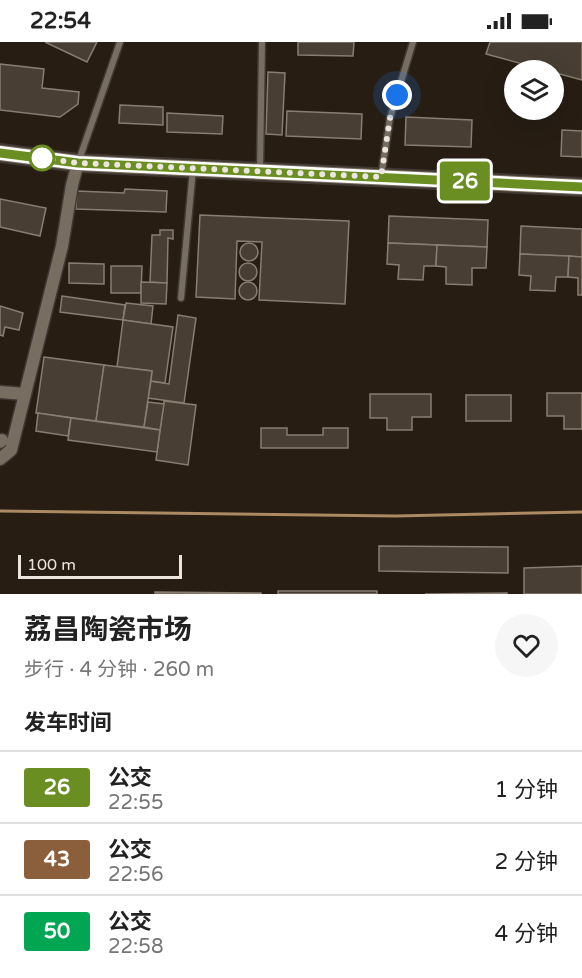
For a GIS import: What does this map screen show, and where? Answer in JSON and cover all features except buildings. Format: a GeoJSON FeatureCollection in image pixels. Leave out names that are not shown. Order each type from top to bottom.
{"type":"FeatureCollection","features":[{"type":"Feature","properties":{"kind":"main road"},"geometry":{"type":"LineString","coordinates":[[0,153],[78,163],[582,187]]}},
{"type":"Feature","properties":{"kind":"street"},"geometry":{"type":"LineString","coordinates":[[0,459],[12,450],[62,246],[78,163]]}},
{"type":"Feature","properties":{"kind":"street"},"geometry":{"type":"LineString","coordinates":[[0,392],[25,394]]}},
{"type":"Feature","properties":{"kind":"lane"},"geometry":{"type":"LineString","coordinates":[[78,163],[120,42]]}},
{"type":"Feature","properties":{"kind":"lane"},"geometry":{"type":"LineString","coordinates":[[260,172],[262,42]]}},
{"type":"Feature","properties":{"kind":"lane"},"geometry":{"type":"LineString","coordinates":[[381,177],[390,118],[413,42]]}},
{"type":"Feature","properties":{"kind":"lane"},"geometry":{"type":"LineString","coordinates":[[181,298],[193,169]]}},
{"type":"Feature","properties":{"kind":"waterway"},"geometry":{"type":"LineString","coordinates":[[0,511],[396,516],[582,512]]}},
{"type":"Feature","properties":{"kind":"bus line","name":"26"},"geometry":{"type":"LineString","coordinates":[[0,153],[78,163],[582,187]]}},
{"type":"Feature","properties":{"kind":"route"},"geometry":{"type":"LineString","coordinates":[[42,158],[78,163],[381,177],[390,118],[397,95]]}}]}
